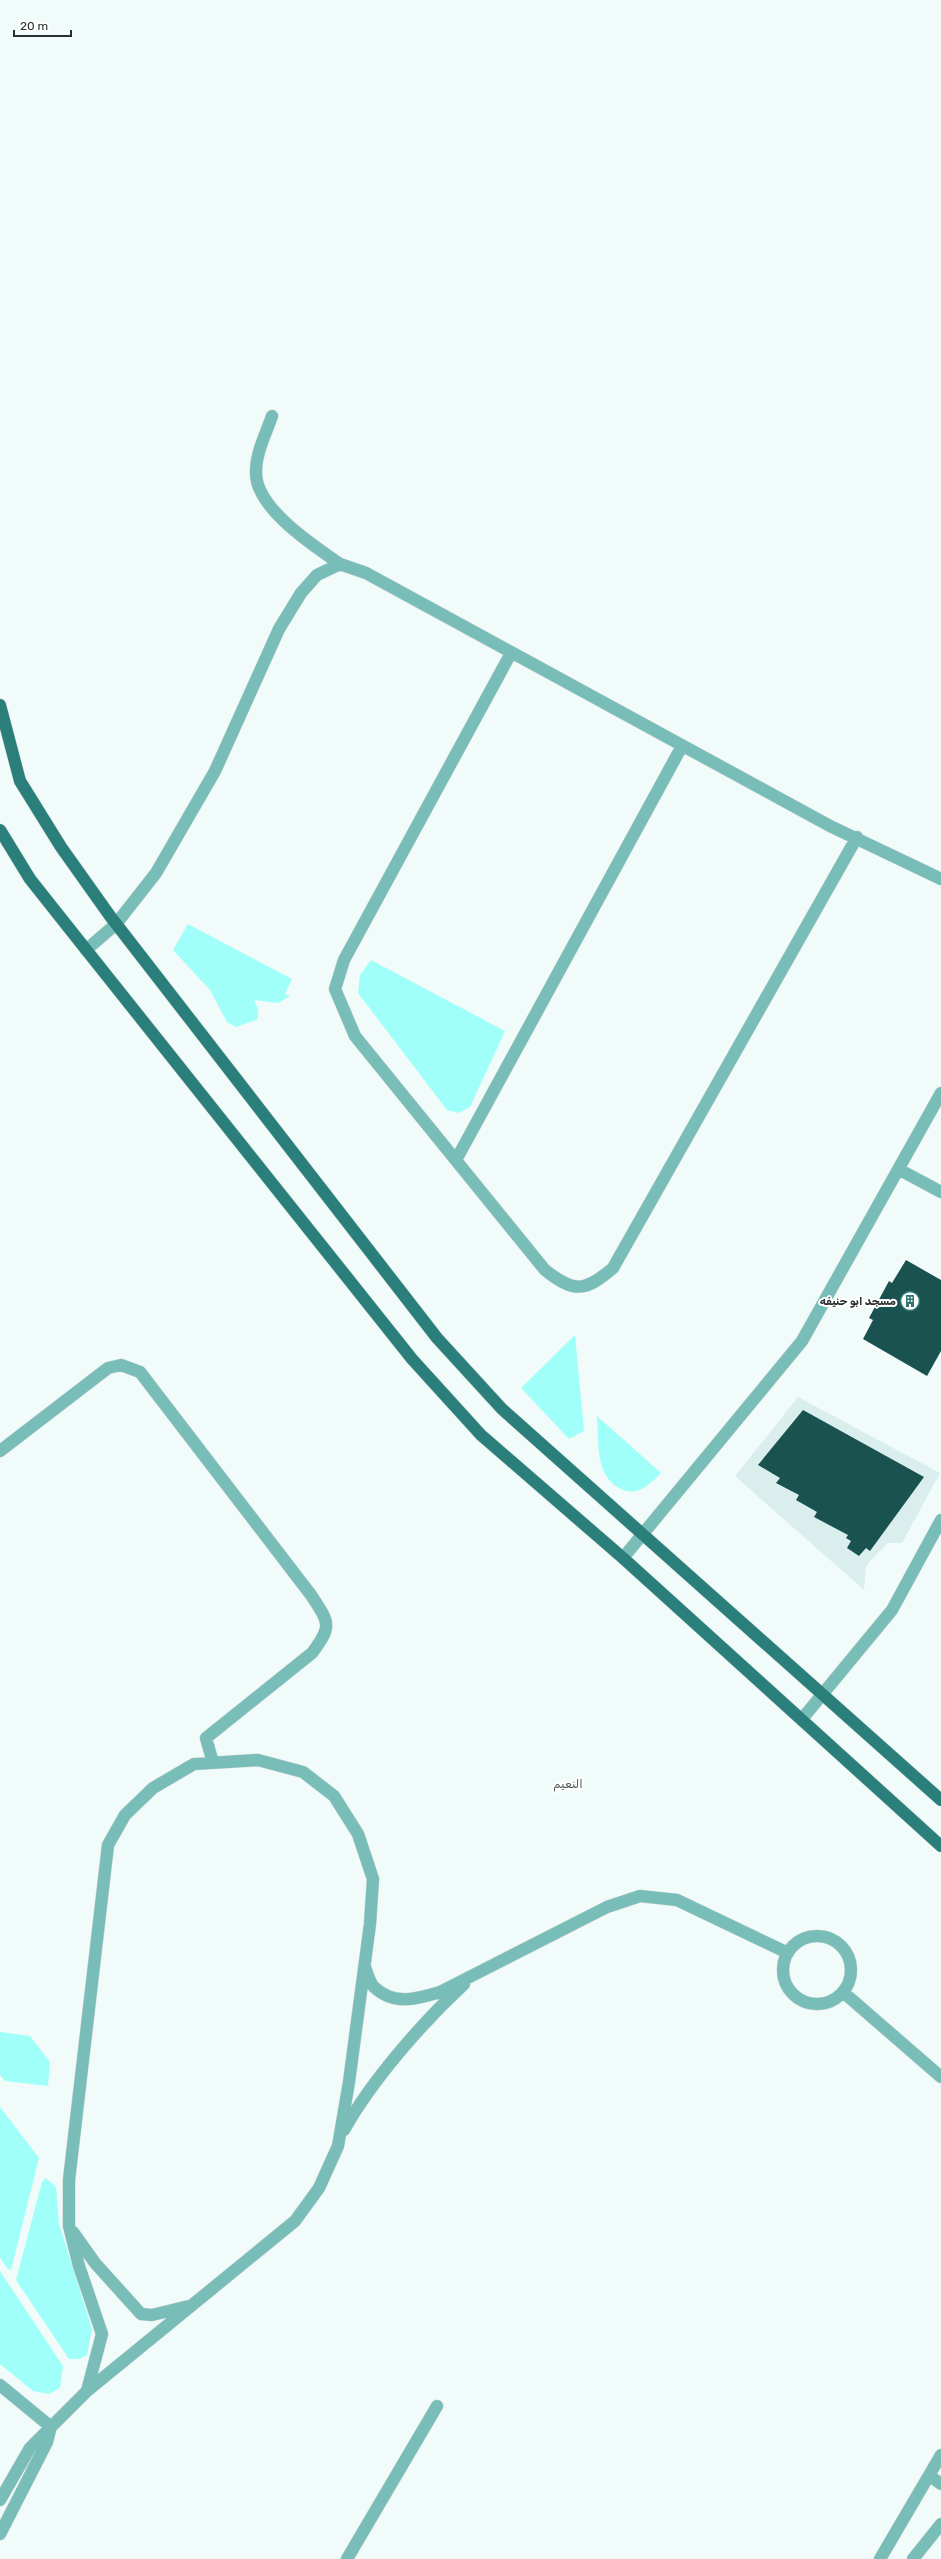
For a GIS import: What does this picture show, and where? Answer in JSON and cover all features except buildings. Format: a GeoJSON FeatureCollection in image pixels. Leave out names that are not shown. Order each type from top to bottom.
{"type":"FeatureCollection","features":[{"type":"Feature","properties":{"kind":"main road"},"geometry":{"type":"LineString","coordinates":[[0,705],[20,781],[61,847],[116,924],[437,1338],[502,1409],[941,1800]]}},
{"type":"Feature","properties":{"kind":"main road"},"geometry":{"type":"LineString","coordinates":[[0,830],[30,879],[86,950],[412,1359],[481,1436],[623,1558],[941,1846]]}},
{"type":"Feature","properties":{"kind":"street"},"geometry":{"type":"LineString","coordinates":[[272,416],[258,456],[256,474],[263,496],[279,516],[306,541],[340,564],[366,573],[830,826],[857,837],[941,879]]}},
{"type":"Feature","properties":{"kind":"street"},"geometry":{"type":"LineString","coordinates":[[86,950],[116,924],[156,873],[214,772],[279,629],[301,593],[317,575],[340,564]]}},
{"type":"Feature","properties":{"kind":"street"},"geometry":{"type":"LineString","coordinates":[[511,653],[344,960],[335,989],[355,1036],[545,1270],[563,1285],[581,1287],[599,1280],[613,1268],[857,837]]}},
{"type":"Feature","properties":{"kind":"street"},"geometry":{"type":"LineString","coordinates":[[456,1160],[682,746]]}},
{"type":"Feature","properties":{"kind":"street"},"geometry":{"type":"LineString","coordinates":[[623,1558],[802,1340],[900,1170],[941,1093]]}},
{"type":"Feature","properties":{"kind":"street"},"geometry":{"type":"LineString","coordinates":[[900,1170],[941,1192]]}},
{"type":"Feature","properties":{"kind":"street"},"geometry":{"type":"LineString","coordinates":[[0,1451],[108,1368],[121,1366],[140,1372],[311,1595],[326,1617],[325,1635],[312,1653],[206,1738],[213,1763]]}},
{"type":"Feature","properties":{"kind":"street"},"geometry":{"type":"LineString","coordinates":[[802,1719],[821,1694],[892,1610],[941,1520]]}},
{"type":"Feature","properties":{"kind":"street"},"geometry":{"type":"LineString","coordinates":[[87,2391],[102,2334],[79,2266],[69,2226],[69,2180],[108,1845],[125,1815],[153,1788],[194,1764],[258,1760],[303,1772],[334,1796],[358,1834],[373,1879],[365,1967],[351,2072],[339,2140]]}},
{"type":"Feature","properties":{"kind":"street"},"geometry":{"type":"LineString","coordinates":[[365,1967],[374,1987],[392,1998],[414,2000],[440,1992],[607,1907],[640,1896],[677,1900],[788,1953]]}},
{"type":"Feature","properties":{"kind":"street"},"geometry":{"type":"LineString","coordinates":[[815,1936],[836,1943],[844,1951],[850,1972],[848,1983],[843,1992],[824,2004],[807,2003],[792,1994],[783,1975],[788,1953],[795,1944],[804,1939],[815,1936]]}},
{"type":"Feature","properties":{"kind":"street"},"geometry":{"type":"LineString","coordinates":[[0,2500],[30,2448],[87,2391],[295,2221],[319,2188],[339,2140],[356,2110],[431,2015],[473,1974]]}},
{"type":"Feature","properties":{"kind":"street"},"geometry":{"type":"LineString","coordinates":[[843,1992],[941,2077]]}},
{"type":"Feature","properties":{"kind":"street"},"geometry":{"type":"LineString","coordinates":[[69,2226],[95,2264],[141,2314],[152,2315],[192,2305]]}},
{"type":"Feature","properties":{"kind":"street"},"geometry":{"type":"LineString","coordinates":[[0,2385],[51,2427]]}},
{"type":"Feature","properties":{"kind":"street"},"geometry":{"type":"LineString","coordinates":[[346,2559],[437,2406]]}},
{"type":"Feature","properties":{"kind":"street"},"geometry":{"type":"LineString","coordinates":[[0,2534],[47,2442],[51,2427]]}},
{"type":"Feature","properties":{"kind":"street"},"geometry":{"type":"LineString","coordinates":[[880,2559],[941,2455]]}},
{"type":"Feature","properties":{"kind":"street"},"geometry":{"type":"LineString","coordinates":[[930,2476],[941,2484]]}},
{"type":"Feature","properties":{"kind":"street"},"geometry":{"type":"LineString","coordinates":[[913,2559],[941,2524]]}},
{"type":"Feature","properties":{"kind":"shaded area"},"geometry":{"type":"Polygon","coordinates":[[[188,924],[292,979],[285,994],[290,996],[278,1003],[254,1000],[258,1009],[258,1019],[236,1027],[227,1022],[210,990],[173,950],[188,924]]]}},
{"type":"Feature","properties":{"kind":"shaded area"},"geometry":{"type":"Polygon","coordinates":[[[371,960],[505,1031],[470,1107],[459,1113],[447,1110],[358,993],[360,975],[371,960]]]}},
{"type":"Feature","properties":{"kind":"shaded area"},"geometry":{"type":"Polygon","coordinates":[[[575,1335],[584,1431],[569,1439],[521,1388],[575,1335]]]}},
{"type":"Feature","properties":{"kind":"shaded area"},"geometry":{"type":"Polygon","coordinates":[[[798,1397],[940,1473],[902,1543],[888,1543],[866,1567],[864,1590],[735,1476],[798,1397]]]}},
{"type":"Feature","properties":{"kind":"shaded area"},"geometry":{"type":"Polygon","coordinates":[[[597,1416],[661,1473],[647,1486],[637,1491],[625,1491],[611,1482],[605,1474],[599,1456],[597,1416]]]}},
{"type":"Feature","properties":{"kind":"shaded area"},"geometry":{"type":"Polygon","coordinates":[[[0,2032],[30,2036],[50,2062],[48,2086],[5,2081],[0,2075],[0,2032]]]}},
{"type":"Feature","properties":{"kind":"shaded area"},"geometry":{"type":"Polygon","coordinates":[[[0,2107],[39,2158],[11,2270],[8,2269],[0,2258],[0,2107]]]}},
{"type":"Feature","properties":{"kind":"shaded area"},"geometry":{"type":"Polygon","coordinates":[[[46,2178],[56,2187],[59,2224],[92,2329],[87,2355],[79,2359],[69,2359],[16,2280],[42,2182],[46,2178]]]}},
{"type":"Feature","properties":{"kind":"shaded area"},"geometry":{"type":"Polygon","coordinates":[[[0,2271],[63,2366],[60,2388],[49,2394],[33,2391],[0,2364],[0,2271]]]}},
{"type":"Feature","properties":{"kind":"place","name":"مسجد ابو حنيفه"},"geometry":{"type":"Point","coordinates":[910,1301]}},
{"type":"Feature","properties":{"kind":"district","name":"النعيم"},"geometry":{"type":"Point","coordinates":[568,1784]}}]}
